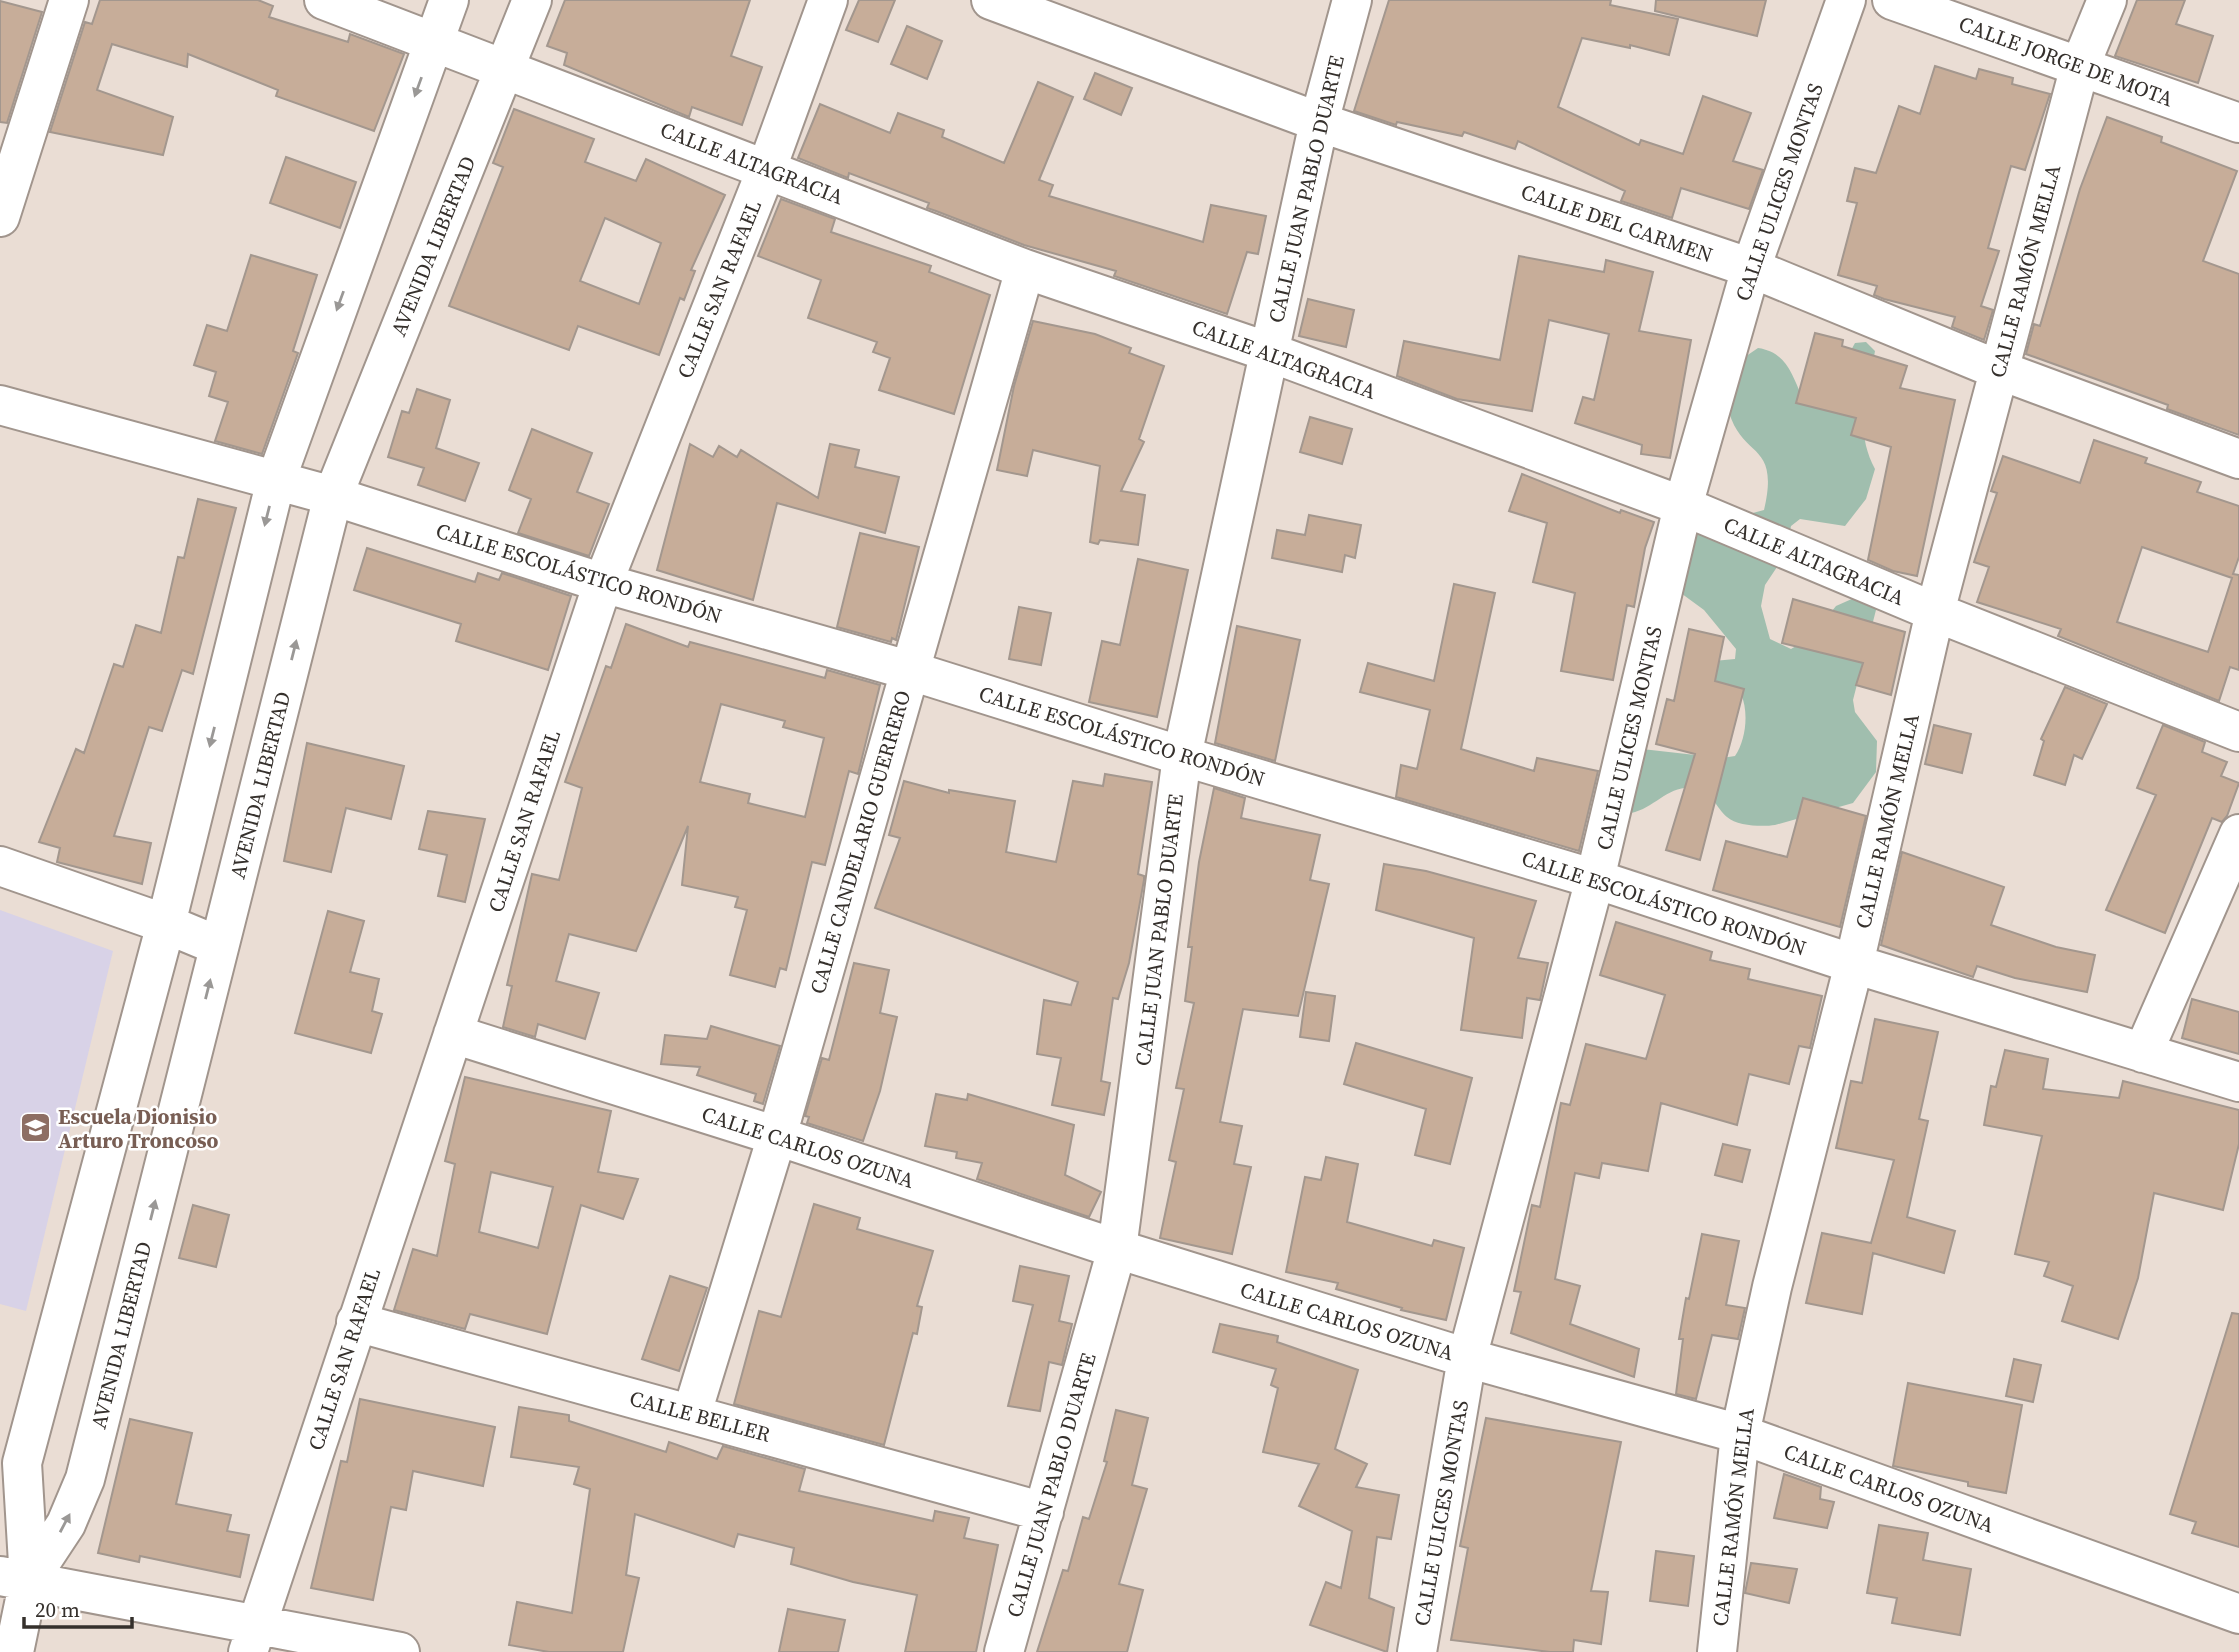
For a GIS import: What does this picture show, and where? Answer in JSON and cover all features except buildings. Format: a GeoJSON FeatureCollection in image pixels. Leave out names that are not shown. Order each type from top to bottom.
{"type":"FeatureCollection","features":[{"type":"Feature","properties":{"kind":"street"},"geometry":{"type":"LineString","coordinates":[[0,217],[69,0]]}},
{"type":"Feature","properties":{"kind":"street","name":"CALLE ALTAGRACIA"},"geometry":{"type":"LineString","coordinates":[[324,0],[767,168],[1025,270],[1269,352],[1683,506],[1935,612],[2239,732]]}},
{"type":"Feature","properties":{"kind":"street","name":"AVENIDA LIBERTAD"},"geometry":{"type":"LineString","coordinates":[[14,1652],[14,1578],[22,1463],[166,924],[275,480],[449,0]]}},
{"type":"Feature","properties":{"kind":"street","name":"AVENIDA LIBERTAD"},"geometry":{"type":"LineString","coordinates":[[14,1578],[66,1524],[85,1479],[333,496],[532,0]]}},
{"type":"Feature","properties":{"kind":"street","name":"CALLE SAN RAFAEL"},"geometry":{"type":"LineString","coordinates":[[252,1638],[603,583],[767,168],[828,0]]}},
{"type":"Feature","properties":{"kind":"street","name":"CALLE DEL CARMEN"},"geometry":{"type":"LineString","coordinates":[[991,0],[1319,122],[1751,268],[1998,370],[2239,459]]}},
{"type":"Feature","properties":{"kind":"street","name":"CALLE JUAN PABLO DUARTE"},"geometry":{"type":"LineString","coordinates":[[1004,1652],[1117,1249],[1181,756],[1319,122],[1352,0]]}},
{"type":"Feature","properties":{"kind":"street","name":"CALLE ULICES MONTAS"},"geometry":{"type":"LineString","coordinates":[[1417,1652],[1467,1358],[1595,879],[1683,506],[1751,268],[1846,0]]}},
{"type":"Feature","properties":{"kind":"street","name":"CALLE JORGE DE MOTA"},"geometry":{"type":"LineString","coordinates":[[1892,0],[2239,123]]}},
{"type":"Feature","properties":{"kind":"street","name":"CALLE RAMÓN MELLA"},"geometry":{"type":"LineString","coordinates":[[1717,1652],[1740,1434],[1772,1287],[1854,964],[1935,612],[2080,66],[2106,0]]}},
{"type":"Feature","properties":{"kind":"street","name":"CALLE CANDELARIO GUERRERO"},"geometry":{"type":"LineString","coordinates":[[692,1413],[777,1136],[908,670],[1025,270]]}},
{"type":"Feature","properties":{"kind":"street","name":"CALLE ESCOLÁSTICO RONDÓN"},"geometry":{"type":"LineString","coordinates":[[0,405],[333,496],[603,583],[908,670],[1181,756],[1595,879],[1854,964],[2239,1082]]}},
{"type":"Feature","properties":{"kind":"street"},"geometry":{"type":"LineString","coordinates":[[2143,1053],[2239,834]]}},
{"type":"Feature","properties":{"kind":"street"},"geometry":{"type":"LineString","coordinates":[[0,866],[166,924],[219,946]]}},
{"type":"Feature","properties":{"kind":"street","name":"CALLE CARLOS OZUNA"},"geometry":{"type":"LineString","coordinates":[[453,1034],[777,1136],[1117,1249],[1467,1358],[1740,1434],[2239,1614]]}},
{"type":"Feature","properties":{"kind":"street","name":"CALLE BELLER"},"geometry":{"type":"LineString","coordinates":[[356,1322],[1044,1512]]}},
{"type":"Feature","properties":{"kind":"street"},"geometry":{"type":"LineString","coordinates":[[14,1578],[252,1638],[400,1652]]}},
{"type":"Feature","properties":{"kind":"shaded area","name":"Escuela Dionisio Arturo Troncoso"},"geometry":{"type":"Polygon","coordinates":[[[0,910],[113,951],[26,1311],[0,1304],[0,910]]]}},
{"type":"Feature","properties":{"kind":"green space"},"geometry":{"type":"Polygon","coordinates":[[[1866,342],[1875,351],[1863,425],[1868,454],[1875,469],[1866,499],[1845,526],[1800,519],[1791,526],[1785,555],[1765,585],[1761,606],[1770,639],[1791,649],[1811,637],[1836,606],[1854,598],[1877,606],[1853,700],[1855,712],[1877,741],[1876,772],[1853,803],[1775,825],[1750,825],[1731,820],[1706,793],[1696,788],[1670,793],[1631,813],[1627,792],[1642,749],[1722,758],[1735,756],[1744,734],[1746,717],[1741,694],[1709,682],[1703,662],[1735,659],[1736,649],[1704,610],[1674,588],[1693,529],[1764,510],[1768,488],[1764,461],[1735,427],[1728,407],[1736,363],[1758,348],[1768,350],[1787,365],[1802,397],[1831,387],[1855,343],[1866,342]]]}},
{"type":"Feature","properties":{"kind":"place","name":"Escuela Dionisio Arturo Troncoso"},"geometry":{"type":"Point","coordinates":[35,1128]}}]}
